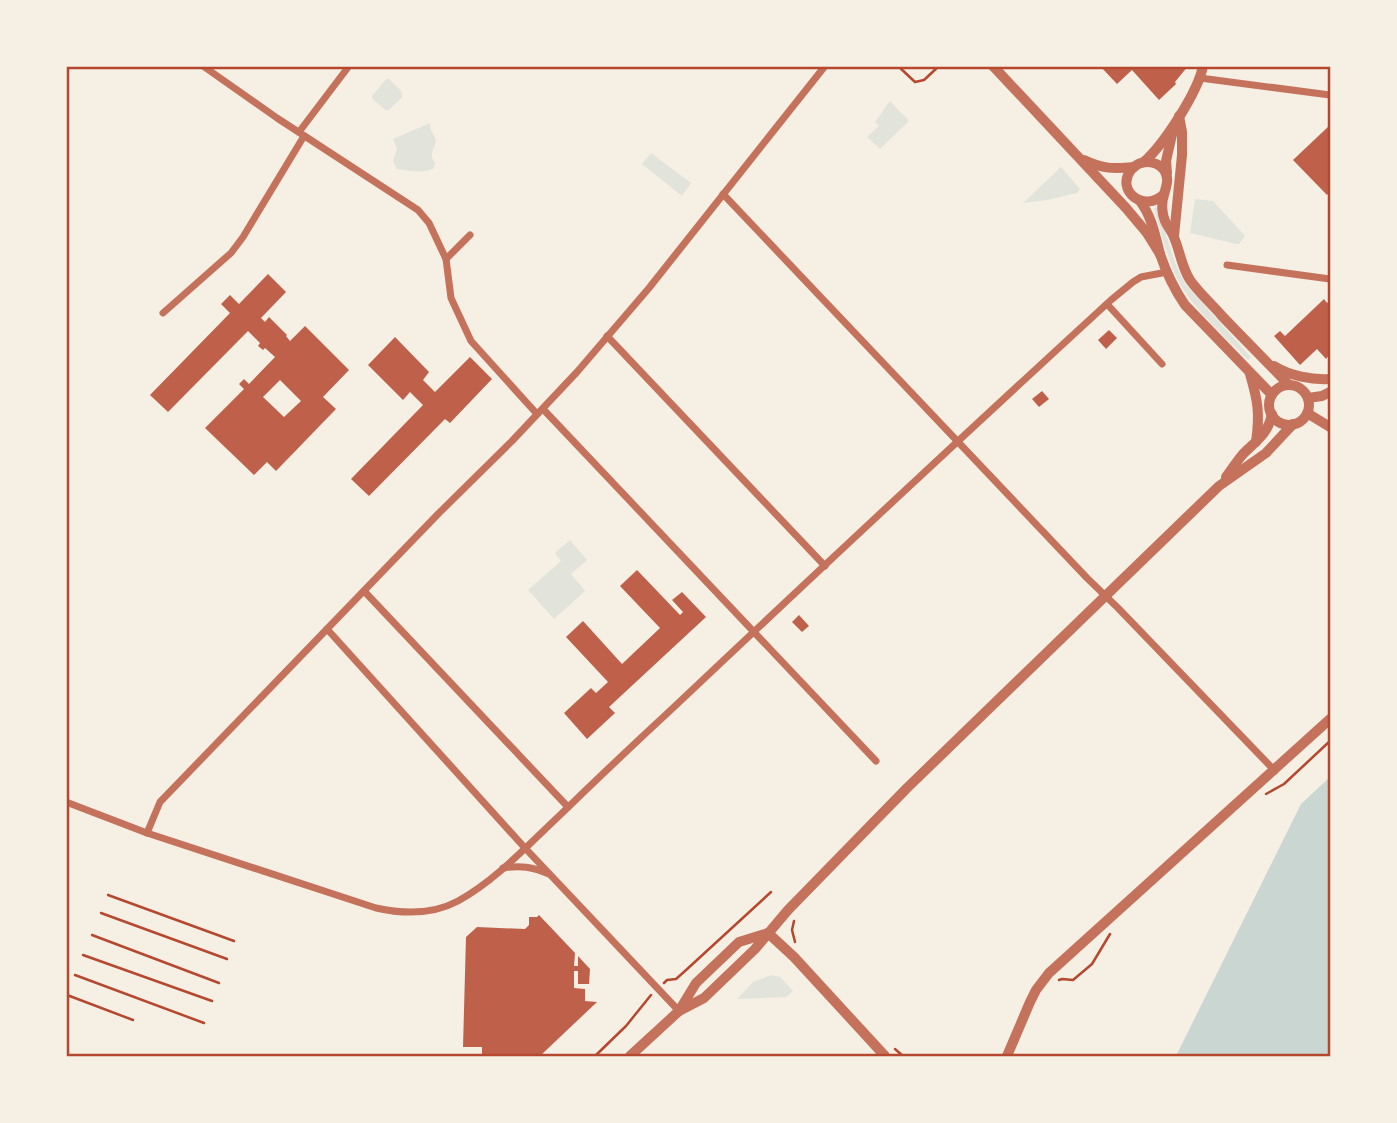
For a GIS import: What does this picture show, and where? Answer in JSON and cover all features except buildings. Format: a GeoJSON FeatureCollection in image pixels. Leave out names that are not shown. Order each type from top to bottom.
{"type":"FeatureCollection","features":[{"type":"Feature","properties":{"kind":"street"},"geometry":{"type":"LineString","coordinates":[[203,66],[418,210],[429,223],[446,262],[451,298],[471,341],[876,761]]}},
{"type":"Feature","properties":{"kind":"street"},"geometry":{"type":"LineString","coordinates":[[163,313],[231,253],[243,237],[301,134],[349,66]]}},
{"type":"Feature","properties":{"kind":"street"},"geometry":{"type":"LineString","coordinates":[[147,833],[160,802],[577,372],[649,288],[824,66]]}},
{"type":"Feature","properties":{"kind":"street"},"geometry":{"type":"LineString","coordinates":[[993,66],[1147,233],[1160,254]]}},
{"type":"Feature","properties":{"kind":"street"},"geometry":{"type":"LineString","coordinates":[[1131,194],[1127,180],[1129,175],[1150,157],[1177,119],[1200,78],[1203,66]]}},
{"type":"Feature","properties":{"kind":"street"},"geometry":{"type":"LineString","coordinates":[[1200,78],[1331,94]]}},
{"type":"Feature","properties":{"kind":"street"},"geometry":{"type":"LineString","coordinates":[[1177,119],[1166,161],[1168,182],[1162,203],[1166,222],[1174,236],[1184,268],[1191,281],[1289,385]]}},
{"type":"Feature","properties":{"kind":"street"},"geometry":{"type":"LineString","coordinates":[[1174,236],[1182,155],[1182,132],[1177,119]]}},
{"type":"Feature","properties":{"kind":"street"},"geometry":{"type":"LineString","coordinates":[[1077,156],[1110,169],[1139,164],[1158,165],[1167,176]]}},
{"type":"Feature","properties":{"kind":"street"},"geometry":{"type":"LineString","coordinates":[[1103,184],[1131,194],[1140,201],[1147,211],[1174,289],[1185,304],[1272,395]]}},
{"type":"Feature","properties":{"kind":"street"},"geometry":{"type":"LineString","coordinates":[[723,194],[957,442],[1275,771]]}},
{"type":"Feature","properties":{"kind":"street"},"geometry":{"type":"LineString","coordinates":[[1140,201],[1156,201],[1164,194]]}},
{"type":"Feature","properties":{"kind":"street"},"geometry":{"type":"LineString","coordinates":[[446,262],[470,235]]}},
{"type":"Feature","properties":{"kind":"street"},"geometry":{"type":"LineString","coordinates":[[1227,265],[1331,279]]}},
{"type":"Feature","properties":{"kind":"street"},"geometry":{"type":"LineString","coordinates":[[66,802],[147,833],[376,908],[420,913],[446,906],[474,891],[525,848],[753,632],[1107,304],[1141,277],[1167,272]]}},
{"type":"Feature","properties":{"kind":"street"},"geometry":{"type":"LineString","coordinates":[[1107,304],[1161,364]]}},
{"type":"Feature","properties":{"kind":"street"},"geometry":{"type":"LineString","coordinates":[[607,336],[825,566]]}},
{"type":"Feature","properties":{"kind":"street"},"geometry":{"type":"LineString","coordinates":[[1262,358],[1281,370],[1317,379],[1331,379]]}},
{"type":"Feature","properties":{"kind":"street"},"geometry":{"type":"LineString","coordinates":[[1249,370],[1257,399],[1259,420],[1255,442]]}},
{"type":"Feature","properties":{"kind":"street"},"geometry":{"type":"LineString","coordinates":[[630,1056],[679,1011],[705,998],[897,797],[1219,486],[1269,427],[1272,414],[1270,404],[1277,389],[1294,385],[1303,390],[1308,398],[1307,413],[1300,422],[1281,422],[1272,414]]}},
{"type":"Feature","properties":{"kind":"street"},"geometry":{"type":"LineString","coordinates":[[1308,398],[1331,392]]}},
{"type":"Feature","properties":{"kind":"street"},"geometry":{"type":"LineString","coordinates":[[1307,413],[1331,427]]}},
{"type":"Feature","properties":{"kind":"street"},"geometry":{"type":"LineString","coordinates":[[1219,486],[1266,453],[1293,424]]}},
{"type":"Feature","properties":{"kind":"street"},"geometry":{"type":"LineString","coordinates":[[364,591],[568,807]]}},
{"type":"Feature","properties":{"kind":"street"},"geometry":{"type":"LineString","coordinates":[[327,629],[525,848],[679,1011]]}},
{"type":"Feature","properties":{"kind":"street"},"geometry":{"type":"LineString","coordinates":[[1007,1056],[1036,990],[1049,973],[1331,719]]}},
{"type":"Feature","properties":{"kind":"street"},"geometry":{"type":"LineString","coordinates":[[502,868],[526,867],[553,876]]}},
{"type":"Feature","properties":{"kind":"street"},"geometry":{"type":"LineString","coordinates":[[679,1011],[696,983],[739,942],[768,933]]}},
{"type":"Feature","properties":{"kind":"street"},"geometry":{"type":"LineString","coordinates":[[768,933],[794,957],[884,1056]]}},
{"type":"Feature","properties":{"kind":"path"},"geometry":{"type":"LineString","coordinates":[[898,66],[915,82],[924,80],[939,66]]}},
{"type":"Feature","properties":{"kind":"path"},"geometry":{"type":"LineString","coordinates":[[1266,794],[1284,785],[1331,741]]}},
{"type":"Feature","properties":{"kind":"path"},"geometry":{"type":"LineString","coordinates":[[667,980],[676,979],[771,892]]}},
{"type":"Feature","properties":{"kind":"path"},"geometry":{"type":"LineString","coordinates":[[108,895],[234,942]]}},
{"type":"Feature","properties":{"kind":"path"},"geometry":{"type":"LineString","coordinates":[[101,913],[227,960]]}},
{"type":"Feature","properties":{"kind":"path"},"geometry":{"type":"LineString","coordinates":[[794,942],[792,930],[796,916]]}},
{"type":"Feature","properties":{"kind":"path"},"geometry":{"type":"LineString","coordinates":[[1055,984],[1062,979],[1073,980],[1090,966],[1112,933]]}},
{"type":"Feature","properties":{"kind":"path"},"geometry":{"type":"LineString","coordinates":[[92,935],[219,983]]}},
{"type":"Feature","properties":{"kind":"path"},"geometry":{"type":"LineString","coordinates":[[83,955],[212,1002]]}},
{"type":"Feature","properties":{"kind":"path"},"geometry":{"type":"LineString","coordinates":[[75,975],[204,1023]]}},
{"type":"Feature","properties":{"kind":"path"},"geometry":{"type":"LineString","coordinates":[[66,995],[133,1020]]}},
{"type":"Feature","properties":{"kind":"path"},"geometry":{"type":"LineString","coordinates":[[595,1056],[626,1026],[646,1000]]}},
{"type":"Feature","properties":{"kind":"shaded area"},"geometry":{"type":"Polygon","coordinates":[[[386,79],[402,92],[402,97],[389,110],[385,110],[372,96],[386,79]]]}},
{"type":"Feature","properties":{"kind":"shaded area"},"geometry":{"type":"Polygon","coordinates":[[[890,101],[909,121],[880,149],[867,137],[879,126],[875,122],[890,101]]]}},
{"type":"Feature","properties":{"kind":"shaded area"},"geometry":{"type":"Polygon","coordinates":[[[430,123],[436,140],[432,154],[434,168],[421,171],[397,169],[393,161],[397,149],[393,139],[430,123]]]}},
{"type":"Feature","properties":{"kind":"shaded area"},"geometry":{"type":"Polygon","coordinates":[[[651,153],[691,183],[682,196],[642,164],[651,153]]]}},
{"type":"Feature","properties":{"kind":"shaded area"},"geometry":{"type":"Polygon","coordinates":[[[1061,167],[1080,189],[1077,193],[1023,203],[1061,167]]]}},
{"type":"Feature","properties":{"kind":"shaded area"},"geometry":{"type":"Polygon","coordinates":[[[1195,199],[1213,201],[1245,236],[1239,244],[1190,233],[1195,199]]]}},
{"type":"Feature","properties":{"kind":"shaded area"},"geometry":{"type":"Polygon","coordinates":[[[1155,207],[1158,208],[1175,263],[1185,284],[1251,357],[1248,360],[1185,292],[1168,256],[1155,207]]]}},
{"type":"Feature","properties":{"kind":"shaded area"},"geometry":{"type":"Polygon","coordinates":[[[570,540],[587,560],[571,574],[585,591],[554,619],[528,590],[561,561],[555,553],[570,540]]]}},
{"type":"Feature","properties":{"kind":"shaded area"},"geometry":{"type":"Polygon","coordinates":[[[1330,777],[1330,1056],[1176,1056],[1301,804],[1330,777]]]}},
{"type":"Feature","properties":{"kind":"shaded area"},"geometry":{"type":"Polygon","coordinates":[[[771,975],[780,977],[793,991],[786,997],[737,999],[753,982],[771,975]]]}}]}
